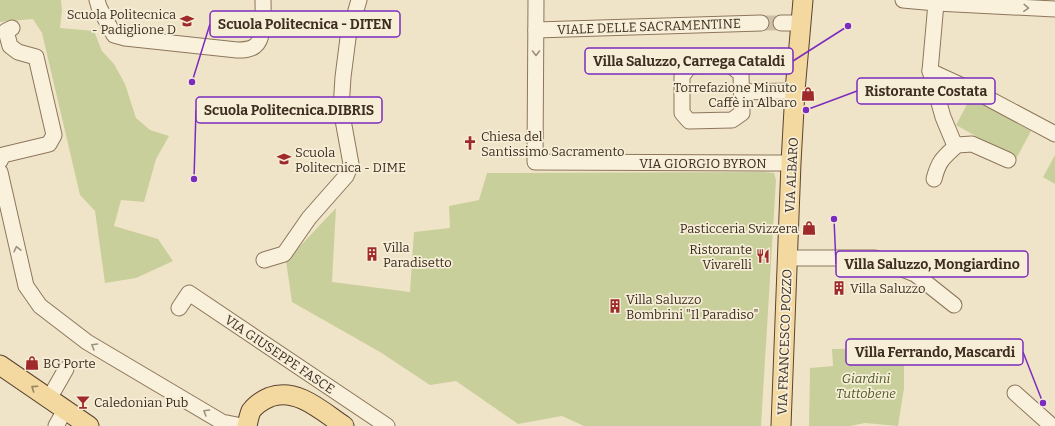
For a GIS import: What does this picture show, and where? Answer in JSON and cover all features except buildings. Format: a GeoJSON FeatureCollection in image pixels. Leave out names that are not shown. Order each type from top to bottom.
{"type":"FeatureCollection","features":[{"type":"Feature","properties":{"kind":"main road","name":"VIA ALBARO"},"geometry":{"type":"LineString","coordinates":[[788,258],[795,92],[803,0]]}},
{"type":"Feature","properties":{"kind":"main road","name":"VIA FRANCESCO POZZO"},"geometry":{"type":"LineString","coordinates":[[781,426],[788,258]]}},
{"type":"Feature","properties":{"kind":"main road"},"geometry":{"type":"LineString","coordinates":[[0,365],[61,418],[89,426]]}},
{"type":"Feature","properties":{"kind":"main road"},"geometry":{"type":"LineString","coordinates":[[247,426],[252,411],[262,400],[278,394],[290,394],[304,399],[344,426]]}},
{"type":"Feature","properties":{"kind":"street"},"geometry":{"type":"LineString","coordinates":[[97,0],[99,7],[114,35],[125,38],[248,50],[256,46],[260,41],[262,34],[263,0]]}},
{"type":"Feature","properties":{"kind":"street"},"geometry":{"type":"LineString","coordinates":[[264,260],[284,254],[309,218],[346,176],[351,164],[341,109],[348,38],[359,0]]}},
{"type":"Feature","properties":{"kind":"street","name":"VIA GIORGIO BYRON"},"geometry":{"type":"LineString","coordinates":[[536,0],[535,162],[791,163]]}},
{"type":"Feature","properties":{"kind":"street"},"geometry":{"type":"LineString","coordinates":[[903,0],[936,4],[1055,9]]}},
{"type":"Feature","properties":{"kind":"street"},"geometry":{"type":"LineString","coordinates":[[936,4],[930,71],[943,117],[953,141],[957,145]]}},
{"type":"Feature","properties":{"kind":"street","name":"VIALE DELLE SACRAMENTINE"},"geometry":{"type":"LineString","coordinates":[[536,30],[761,23]]}},
{"type":"Feature","properties":{"kind":"street"},"geometry":{"type":"LineString","coordinates":[[781,23],[801,23]]}},
{"type":"Feature","properties":{"kind":"street"},"geometry":{"type":"LineString","coordinates":[[0,160],[3,155],[49,144],[54,135],[36,57],[18,52],[10,46],[6,31],[12,28]]}},
{"type":"Feature","properties":{"kind":"street"},"geometry":{"type":"LineString","coordinates":[[730,65],[741,74],[742,92],[742,113],[732,120],[688,121],[682,113],[682,76],[690,66],[730,65]]}},
{"type":"Feature","properties":{"kind":"street"},"geometry":{"type":"LineString","coordinates":[[930,71],[980,94],[1055,134]]}},
{"type":"Feature","properties":{"kind":"street"},"geometry":{"type":"LineString","coordinates":[[742,92],[795,92]]}},
{"type":"Feature","properties":{"kind":"street"},"geometry":{"type":"LineString","coordinates":[[934,179],[942,159],[957,145],[972,144],[1008,160]]}},
{"type":"Feature","properties":{"kind":"street"},"geometry":{"type":"LineString","coordinates":[[0,172],[26,286],[40,306],[94,346],[222,422],[242,426]]}},
{"type":"Feature","properties":{"kind":"street"},"geometry":{"type":"LineString","coordinates":[[788,258],[879,259],[915,274],[954,305]]}},
{"type":"Feature","properties":{"kind":"street","name":"VIA GIUSEPPE FASCE"},"geometry":{"type":"LineString","coordinates":[[178,308],[189,293],[387,426]]}},
{"type":"Feature","properties":{"kind":"street"},"geometry":{"type":"LineString","coordinates":[[54,390],[66,369]]}},
{"type":"Feature","properties":{"kind":"street"},"geometry":{"type":"LineString","coordinates":[[1016,393],[1052,426]]}},
{"type":"Feature","properties":{"kind":"green space"},"geometry":{"type":"Polygon","coordinates":[[[0,0],[61,0],[62,11],[60,28],[94,31],[102,51],[114,64],[125,84],[136,118],[150,130],[169,136],[156,159],[144,202],[121,200],[114,226],[158,239],[173,261],[136,278],[105,283],[95,211],[80,195],[42,33],[33,19],[0,22],[0,0]]]}},
{"type":"Feature","properties":{"kind":"green space"},"geometry":{"type":"Polygon","coordinates":[[[971,97],[1031,131],[1016,159],[956,125],[971,97]]]}},
{"type":"Feature","properties":{"kind":"green space"},"geometry":{"type":"Polygon","coordinates":[[[1055,155],[1055,184],[1043,177],[1055,155]]]}},
{"type":"Feature","properties":{"kind":"green space"},"geometry":{"type":"Polygon","coordinates":[[[487,173],[774,173],[776,180],[761,426],[584,426],[562,416],[518,424],[456,381],[430,385],[380,352],[292,302],[286,261],[336,208],[332,282],[410,292],[414,232],[450,228],[449,206],[479,200],[487,173]]]}},
{"type":"Feature","properties":{"kind":"green space","name":"Giardini Tuttobene"},"geometry":{"type":"Polygon","coordinates":[[[899,348],[904,366],[904,388],[898,426],[865,423],[850,426],[809,426],[810,368],[833,366],[832,349],[899,348]]]}},
{"type":"Feature","properties":{"kind":"tunnel"},"geometry":{"type":"LineString","coordinates":[[761,23],[781,23]]}},
{"type":"Feature","properties":{"kind":"place","name":"Scuola Politecnica - Padiglione D"},"geometry":{"type":"Point","coordinates":[187,21]}},
{"type":"Feature","properties":{"kind":"place","name":"Villa Saluzzo, Carrega Cataldi"},"geometry":{"type":"Point","coordinates":[848,26]}},
{"type":"Feature","properties":{"kind":"place","name":"Scuola Politecnica - DITEN"},"geometry":{"type":"Point","coordinates":[192,82]}},
{"type":"Feature","properties":{"kind":"place","name":"Torrefazione Minuto Caffè in Albaro"},"geometry":{"type":"Point","coordinates":[808,94]}},
{"type":"Feature","properties":{"kind":"place","name":"Ristorante Costata"},"geometry":{"type":"Point","coordinates":[806,110]}},
{"type":"Feature","properties":{"kind":"place","name":"Chiesa del Santissimo Sacramento"},"geometry":{"type":"Point","coordinates":[470,143]}},
{"type":"Feature","properties":{"kind":"place","name":"Scuola Politecnica - DIME"},"geometry":{"type":"Point","coordinates":[284,159]}},
{"type":"Feature","properties":{"kind":"place","name":"Scuola Politecnica.DIBRIS"},"geometry":{"type":"Point","coordinates":[194,179]}},
{"type":"Feature","properties":{"kind":"place","name":"Villa Saluzzo, Mongiardino"},"geometry":{"type":"Point","coordinates":[834,219]}},
{"type":"Feature","properties":{"kind":"place","name":"Pasticceria Svizzera"},"geometry":{"type":"Point","coordinates":[809,228]}},
{"type":"Feature","properties":{"kind":"place","name":"Villa Paradisetto"},"geometry":{"type":"Point","coordinates":[372,254]}},
{"type":"Feature","properties":{"kind":"place","name":"Ristorante Vivarelli"},"geometry":{"type":"Point","coordinates":[763,256]}},
{"type":"Feature","properties":{"kind":"place","name":"Villa Saluzzo"},"geometry":{"type":"Point","coordinates":[839,288]}},
{"type":"Feature","properties":{"kind":"place","name":"Villa Saluzzo Bombrini \"Il Paradiso\""},"geometry":{"type":"Point","coordinates":[615,306]}},
{"type":"Feature","properties":{"kind":"place","name":"BG Porte"},"geometry":{"type":"Point","coordinates":[32,363]}},
{"type":"Feature","properties":{"kind":"place","name":"Caledonian Pub"},"geometry":{"type":"Point","coordinates":[83,402]}},
{"type":"Feature","properties":{"kind":"place","name":"Villa Ferrando, Mascardi"},"geometry":{"type":"Point","coordinates":[1043,403]}}]}
